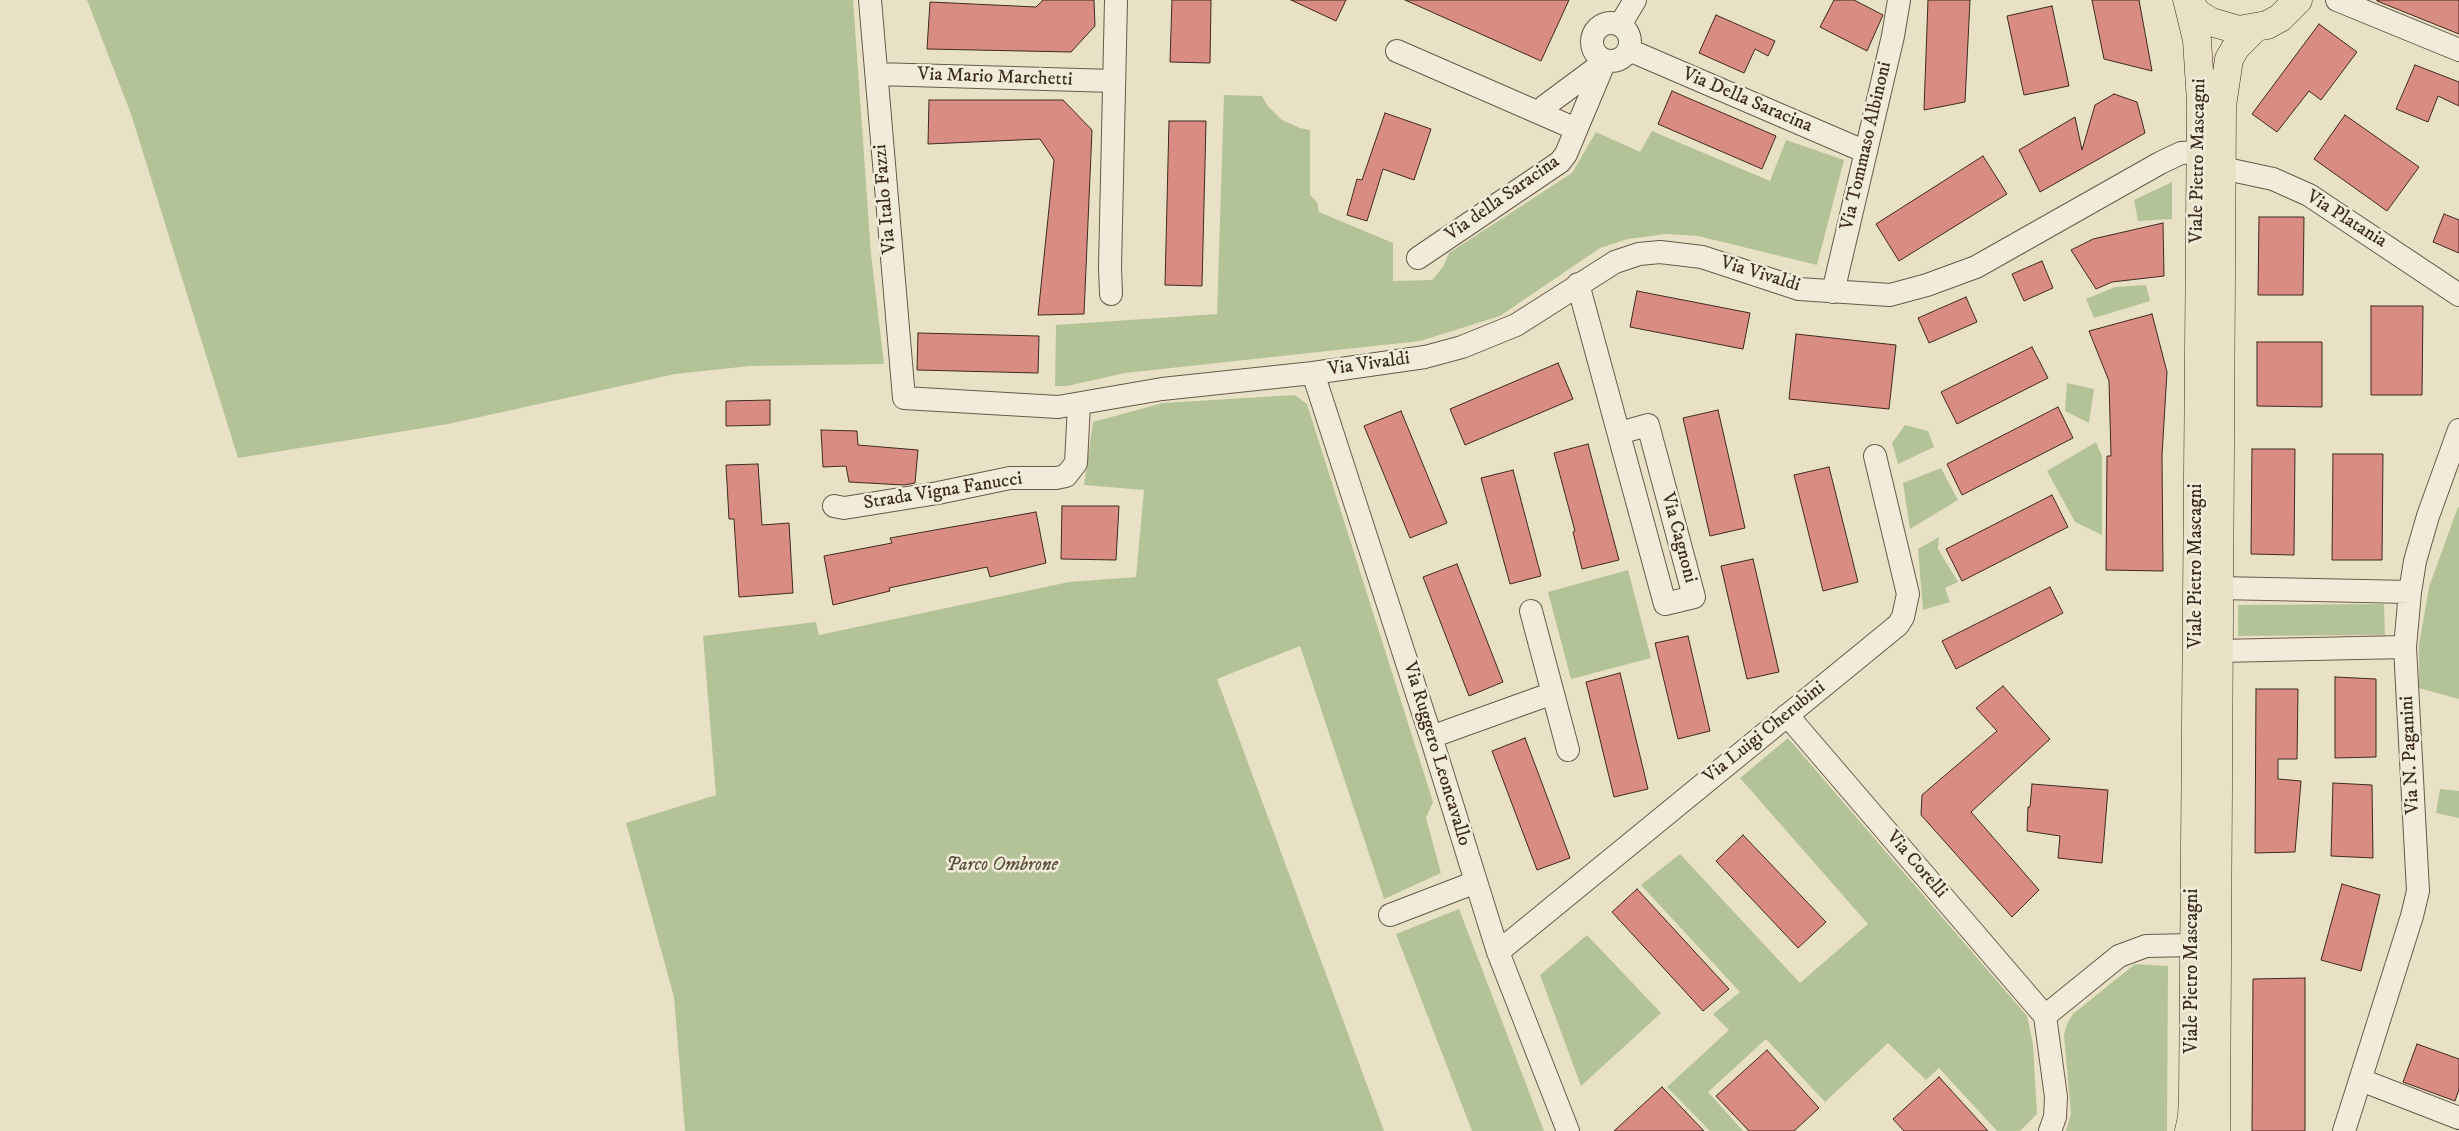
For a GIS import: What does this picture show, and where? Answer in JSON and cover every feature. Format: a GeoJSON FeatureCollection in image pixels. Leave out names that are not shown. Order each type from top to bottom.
{"type":"FeatureCollection","features":[{"type":"Feature","properties":{"kind":"main road"},"geometry":{"type":"LineString","coordinates":[[2187,1],[2198,14],[2211,22],[2239,30],[2254,29],[2280,18],[2298,0]]}},
{"type":"Feature","properties":{"kind":"main road","name":"Viale Pietro Mascagni"},"geometry":{"type":"LineString","coordinates":[[2187,1],[2197,40],[2200,70],[2192,1117],[2189,1131]]}},
{"type":"Feature","properties":{"kind":"main road","name":"Viale Pietro Mascagni"},"geometry":{"type":"LineString","coordinates":[[2216,1131],[2222,106],[2226,68],[2236,47],[2254,29]]}},
{"type":"Feature","properties":{"kind":"street","name":"Via Italo Fazzi"},"geometry":{"type":"LineString","coordinates":[[870,0],[904,398],[1058,407],[1079,404]]}},
{"type":"Feature","properties":{"kind":"street"},"geometry":{"type":"LineString","coordinates":[[1111,294],[1113,81],[1116,0]]}},
{"type":"Feature","properties":{"kind":"street"},"geometry":{"type":"LineString","coordinates":[[1620,25],[1635,0]]}},
{"type":"Feature","properties":{"kind":"street","name":"Via Tommaso Albinoni"},"geometry":{"type":"LineString","coordinates":[[1833,292],[1894,36],[1898,0]]}},
{"type":"Feature","properties":{"kind":"street"},"geometry":{"type":"LineString","coordinates":[[2337,0],[2459,50]]}},
{"type":"Feature","properties":{"kind":"street"},"geometry":{"type":"LineString","coordinates":[[1541,113],[1545,106],[1605,61],[1622,58],[1629,50],[1628,33],[1620,25],[1608,23],[1596,29],[1593,34],[1592,47],[1599,58],[1605,61]]}},
{"type":"Feature","properties":{"kind":"street","name":"Via Della Saracina"},"geometry":{"type":"LineString","coordinates":[[1629,50],[1866,152]]}},
{"type":"Feature","properties":{"kind":"street"},"geometry":{"type":"LineString","coordinates":[[1397,52],[1576,129]]}},
{"type":"Feature","properties":{"kind":"street","name":"Via della Saracina"},"geometry":{"type":"LineString","coordinates":[[1418,258],[1560,162],[1566,154],[1605,61]]}},
{"type":"Feature","properties":{"kind":"street","name":"Via Mario Marchetti"},"geometry":{"type":"LineString","coordinates":[[877,74],[1113,81]]}},
{"type":"Feature","properties":{"kind":"street","name":"Via Vivaldi"},"geometry":{"type":"LineString","coordinates":[[1313,373],[1425,357],[1462,347],[1516,325],[1615,262],[1639,254],[1668,252],[1702,257],[1799,289],[1890,295],[1927,285],[1976,267],[2160,163],[2181,154],[2200,152]]}},
{"type":"Feature","properties":{"kind":"street","name":"Via Platania"},"geometry":{"type":"LineString","coordinates":[[2222,168],[2273,180],[2310,195],[2459,295]]}},
{"type":"Feature","properties":{"kind":"street","name":"Via Cagnoni"},"geometry":{"type":"LineString","coordinates":[[1578,284],[1665,604],[1694,597],[1648,425],[1619,434]]}},
{"type":"Feature","properties":{"kind":"street"},"geometry":{"type":"LineString","coordinates":[[1079,404],[1162,389],[1313,373]]}},
{"type":"Feature","properties":{"kind":"street","name":"Via Ruggero Leoncavallo"},"geometry":{"type":"LineString","coordinates":[[1313,373],[1431,737],[1498,952],[1568,1131]]}},
{"type":"Feature","properties":{"kind":"street","name":"Strada Vigna Fanucci"},"geometry":{"type":"LineString","coordinates":[[834,506],[844,508],[938,493],[1010,478],[1056,478],[1066,476],[1076,463],[1079,404]]}},
{"type":"Feature","properties":{"kind":"street","name":"Via N. Paganini"},"geometry":{"type":"LineString","coordinates":[[2344,1131],[2418,892],[2406,647],[2410,592],[2415,562],[2450,486],[2459,430]]}},
{"type":"Feature","properties":{"kind":"street","name":"Via Luigi Cherubini"},"geometry":{"type":"LineString","coordinates":[[1498,952],[1890,631],[1903,617],[1907,606],[1908,594],[1875,456]]}},
{"type":"Feature","properties":{"kind":"street"},"geometry":{"type":"LineString","coordinates":[[2219,588],[2410,592]]}},
{"type":"Feature","properties":{"kind":"street"},"geometry":{"type":"LineString","coordinates":[[1531,611],[1568,750]]}},
{"type":"Feature","properties":{"kind":"street"},"geometry":{"type":"LineString","coordinates":[[2218,651],[2406,647]]}},
{"type":"Feature","properties":{"kind":"street"},"geometry":{"type":"LineString","coordinates":[[1431,737],[1553,693]]}},
{"type":"Feature","properties":{"kind":"street","name":"Via Corelli"},"geometry":{"type":"LineString","coordinates":[[1787,715],[2045,1016]]}},
{"type":"Feature","properties":{"kind":"street"},"geometry":{"type":"LineString","coordinates":[[1390,915],[1476,882]]}},
{"type":"Feature","properties":{"kind":"street"},"geometry":{"type":"LineString","coordinates":[[2050,1131],[2055,1117],[2056,1097],[2045,1016],[2119,956],[2146,946],[2193,945]]}},
{"type":"Feature","properties":{"kind":"street"},"geometry":{"type":"LineString","coordinates":[[2361,1080],[2459,1118]]}},
{"type":"Feature","properties":{"kind":"green space"},"geometry":{"type":"Polygon","coordinates":[[[87,0],[853,0],[871,254],[884,364],[750,366],[675,374],[448,424],[238,458],[131,114],[87,0]]]}},
{"type":"Feature","properties":{"kind":"green space"},"geometry":{"type":"Polygon","coordinates":[[[1224,95],[1262,96],[1267,105],[1282,120],[1310,130],[1310,195],[1317,202],[1319,212],[1393,243],[1393,281],[1432,280],[1443,267],[1449,253],[1572,173],[1596,132],[1640,152],[1652,131],[1770,181],[1786,140],[1844,160],[1817,265],[1698,236],[1666,234],[1628,239],[1600,248],[1500,316],[1420,341],[1125,373],[1067,386],[1055,386],[1056,325],[1217,314],[1224,95]]]}},
{"type":"Feature","properties":{"kind":"green space"},"geometry":{"type":"Polygon","coordinates":[[[2172,182],[2172,219],[2138,221],[2134,200],[2172,182]]]}},
{"type":"Feature","properties":{"kind":"green space"},"geometry":{"type":"Polygon","coordinates":[[[2146,285],[2150,301],[2094,318],[2086,299],[2115,287],[2146,285]]]}},
{"type":"Feature","properties":{"kind":"green space"},"geometry":{"type":"Polygon","coordinates":[[[2067,383],[2094,389],[2089,423],[2065,411],[2067,383]]]}},
{"type":"Feature","properties":{"kind":"green space","name":"Parco Ombrone"},"geometry":{"type":"Polygon","coordinates":[[[1295,395],[1307,404],[1433,802],[1426,818],[1441,873],[1384,899],[1300,646],[1217,679],[1384,1131],[685,1131],[674,997],[626,823],[716,795],[703,636],[816,622],[819,635],[1069,582],[1136,577],[1144,490],[1084,485],[1093,422],[1163,403],[1295,395]]]}},
{"type":"Feature","properties":{"kind":"green space"},"geometry":{"type":"Polygon","coordinates":[[[1905,425],[1928,431],[1934,447],[1898,464],[1892,443],[1905,425]]]}},
{"type":"Feature","properties":{"kind":"green space"},"geometry":{"type":"Polygon","coordinates":[[[2096,442],[2102,456],[2102,535],[2075,522],[2047,471],[2096,442]]]}},
{"type":"Feature","properties":{"kind":"green space"},"geometry":{"type":"Polygon","coordinates":[[[1941,468],[1958,500],[1910,529],[1903,483],[1941,468]]]}},
{"type":"Feature","properties":{"kind":"green space"},"geometry":{"type":"Polygon","coordinates":[[[2458,507],[2459,699],[2419,688],[2419,645],[2429,587],[2458,507]]]}},
{"type":"Feature","properties":{"kind":"green space"},"geometry":{"type":"Polygon","coordinates":[[[1939,537],[1938,549],[1958,582],[1945,588],[1950,602],[1923,610],[1918,549],[1939,537]]]}},
{"type":"Feature","properties":{"kind":"green space"},"geometry":{"type":"Polygon","coordinates":[[[1628,570],[1651,658],[1571,679],[1548,592],[1628,570]]]}},
{"type":"Feature","properties":{"kind":"green space"},"geometry":{"type":"Polygon","coordinates":[[[2384,604],[2385,635],[2238,636],[2238,605],[2384,604]]]}},
{"type":"Feature","properties":{"kind":"green space"},"geometry":{"type":"Polygon","coordinates":[[[1788,738],[2027,1016],[2033,1044],[2037,1114],[2020,1131],[1997,1131],[1939,1068],[1926,1080],[1888,1043],[1825,1102],[1766,1039],[1708,1092],[1743,1131],[1710,1131],[1667,1087],[1729,1030],[1713,1014],[1740,992],[1641,885],[1680,854],[1800,983],[1868,924],[1740,778],[1788,738]]]}},
{"type":"Feature","properties":{"kind":"green space"},"geometry":{"type":"Polygon","coordinates":[[[2440,789],[2459,791],[2459,818],[2436,813],[2440,789]]]}},
{"type":"Feature","properties":{"kind":"green space"},"geometry":{"type":"Polygon","coordinates":[[[1459,909],[1544,1131],[1472,1131],[1396,934],[1459,909]]]}},
{"type":"Feature","properties":{"kind":"green space"},"geometry":{"type":"Polygon","coordinates":[[[1587,935],[1661,1013],[1581,1086],[1540,975],[1587,935]]]}},
{"type":"Feature","properties":{"kind":"green space"},"geometry":{"type":"Polygon","coordinates":[[[2135,964],[2168,966],[2167,1131],[2066,1131],[2071,1114],[2064,1035],[2067,1024],[2073,1014],[2135,964]]]}},
{"type":"Feature","properties":{"kind":"building"},"geometry":{"type":"Polygon","coordinates":[[[1043,0],[1094,0],[1095,26],[1071,52],[927,49],[930,2],[1036,7],[1043,0]]]}},
{"type":"Feature","properties":{"kind":"building"},"geometry":{"type":"Polygon","coordinates":[[[1172,0],[1211,0],[1210,63],[1170,62],[1172,0]]]}},
{"type":"Feature","properties":{"kind":"building"},"geometry":{"type":"Polygon","coordinates":[[[1291,0],[1346,0],[1336,21],[1291,0]]]}},
{"type":"Feature","properties":{"kind":"building"},"geometry":{"type":"Polygon","coordinates":[[[1405,0],[1569,0],[1541,61],[1405,0]]]}},
{"type":"Feature","properties":{"kind":"building"},"geometry":{"type":"Polygon","coordinates":[[[1834,0],[1854,0],[1883,15],[1867,51],[1820,27],[1834,0]]]}},
{"type":"Feature","properties":{"kind":"building"},"geometry":{"type":"Polygon","coordinates":[[[1928,0],[1970,0],[1965,102],[1924,110],[1928,0]]]}},
{"type":"Feature","properties":{"kind":"building"},"geometry":{"type":"Polygon","coordinates":[[[2092,0],[2139,0],[2152,71],[2104,59],[2092,0]]]}},
{"type":"Feature","properties":{"kind":"building"},"geometry":{"type":"Polygon","coordinates":[[[2459,0],[2459,34],[2377,1],[2459,0]]]}},
{"type":"Feature","properties":{"kind":"building"},"geometry":{"type":"Polygon","coordinates":[[[2052,6],[2069,86],[2024,95],[2007,16],[2052,6]]]}},
{"type":"Feature","properties":{"kind":"building"},"geometry":{"type":"Polygon","coordinates":[[[1716,15],[1775,41],[1768,56],[1755,49],[1744,73],[1699,53],[1716,15]]]}},
{"type":"Feature","properties":{"kind":"building"},"geometry":{"type":"Polygon","coordinates":[[[2319,24],[2357,52],[2321,100],[2309,91],[2277,132],[2252,114],[2319,24]]]}},
{"type":"Feature","properties":{"kind":"building"},"geometry":{"type":"Polygon","coordinates":[[[2415,65],[2459,82],[2459,106],[2438,96],[2428,122],[2396,109],[2415,65]]]}},
{"type":"Feature","properties":{"kind":"building"},"geometry":{"type":"Polygon","coordinates":[[[1672,91],[1776,136],[1762,169],[1658,124],[1672,91]]]}},
{"type":"Feature","properties":{"kind":"building"},"geometry":{"type":"Polygon","coordinates":[[[2114,94],[2137,102],[2145,133],[2040,192],[2019,150],[2075,117],[2082,150],[2095,105],[2114,94]]]}},
{"type":"Feature","properties":{"kind":"building"},"geometry":{"type":"Polygon","coordinates":[[[929,100],[1063,100],[1092,130],[1084,314],[1038,315],[1054,160],[1040,139],[928,144],[929,100]]]}},
{"type":"Feature","properties":{"kind":"building"},"geometry":{"type":"Polygon","coordinates":[[[1385,113],[1431,129],[1414,180],[1383,169],[1367,221],[1347,215],[1357,179],[1362,180],[1385,113]]]}},
{"type":"Feature","properties":{"kind":"building"},"geometry":{"type":"Polygon","coordinates":[[[2345,115],[2419,167],[2387,211],[2314,159],[2345,115]]]}},
{"type":"Feature","properties":{"kind":"building"},"geometry":{"type":"Polygon","coordinates":[[[1169,121],[1206,121],[1202,286],[1165,285],[1169,121]]]}},
{"type":"Feature","properties":{"kind":"building"},"geometry":{"type":"Polygon","coordinates":[[[1983,156],[2007,194],[1899,261],[1876,224],[1983,156]]]}},
{"type":"Feature","properties":{"kind":"building"},"geometry":{"type":"Polygon","coordinates":[[[2444,214],[2459,220],[2459,253],[2433,242],[2444,214]]]}},
{"type":"Feature","properties":{"kind":"building"},"geometry":{"type":"Polygon","coordinates":[[[2259,217],[2304,217],[2303,295],[2258,295],[2259,217]]]}},
{"type":"Feature","properties":{"kind":"building"},"geometry":{"type":"Polygon","coordinates":[[[2163,223],[2164,276],[2112,282],[2096,289],[2071,250],[2093,239],[2163,223]]]}},
{"type":"Feature","properties":{"kind":"building"},"geometry":{"type":"Polygon","coordinates":[[[2042,261],[2053,288],[2024,301],[2012,274],[2042,261]]]}},
{"type":"Feature","properties":{"kind":"building"},"geometry":{"type":"Polygon","coordinates":[[[1637,291],[1750,313],[1743,349],[1630,327],[1637,291]]]}},
{"type":"Feature","properties":{"kind":"building"},"geometry":{"type":"Polygon","coordinates":[[[1966,297],[1977,322],[1929,343],[1918,318],[1966,297]]]}},
{"type":"Feature","properties":{"kind":"building"},"geometry":{"type":"Polygon","coordinates":[[[2371,306],[2423,306],[2422,395],[2371,395],[2371,306]]]}},
{"type":"Feature","properties":{"kind":"building"},"geometry":{"type":"Polygon","coordinates":[[[2152,314],[2167,372],[2162,455],[2163,571],[2106,570],[2107,456],[2111,456],[2109,381],[2089,331],[2152,314]]]}},
{"type":"Feature","properties":{"kind":"building"},"geometry":{"type":"Polygon","coordinates":[[[918,333],[1039,336],[1038,373],[917,370],[918,333]]]}},
{"type":"Feature","properties":{"kind":"building"},"geometry":{"type":"Polygon","coordinates":[[[1796,334],[1896,345],[1889,409],[1789,399],[1796,334]]]}},
{"type":"Feature","properties":{"kind":"building"},"geometry":{"type":"Polygon","coordinates":[[[2257,342],[2322,342],[2322,407],[2257,406],[2257,342]]]}},
{"type":"Feature","properties":{"kind":"building"},"geometry":{"type":"Polygon","coordinates":[[[2032,347],[2048,378],[1957,424],[1941,392],[2032,347]]]}},
{"type":"Feature","properties":{"kind":"building"},"geometry":{"type":"Polygon","coordinates":[[[1558,363],[1573,399],[1465,445],[1450,409],[1558,363]]]}},
{"type":"Feature","properties":{"kind":"building"},"geometry":{"type":"Polygon","coordinates":[[[770,400],[770,425],[726,426],[726,401],[770,400]]]}},
{"type":"Feature","properties":{"kind":"building"},"geometry":{"type":"Polygon","coordinates":[[[2058,407],[2073,438],[1962,495],[1947,464],[2058,407]]]}},
{"type":"Feature","properties":{"kind":"building"},"geometry":{"type":"Polygon","coordinates":[[[1718,410],[1745,528],[1710,536],[1683,418],[1718,410]]]}},
{"type":"Feature","properties":{"kind":"building"},"geometry":{"type":"Polygon","coordinates":[[[1401,411],[1447,523],[1410,538],[1364,426],[1401,411]]]}},
{"type":"Feature","properties":{"kind":"building"},"geometry":{"type":"Polygon","coordinates":[[[821,430],[857,431],[858,445],[918,450],[915,483],[904,485],[849,482],[846,466],[823,467],[821,430]]]}},
{"type":"Feature","properties":{"kind":"building"},"geometry":{"type":"Polygon","coordinates":[[[1588,444],[1619,560],[1582,569],[1573,532],[1575,531],[1554,453],[1588,444]]]}},
{"type":"Feature","properties":{"kind":"building"},"geometry":{"type":"Polygon","coordinates":[[[2252,449],[2295,449],[2294,555],[2251,554],[2252,449]]]}},
{"type":"Feature","properties":{"kind":"building"},"geometry":{"type":"Polygon","coordinates":[[[2333,454],[2383,454],[2382,560],[2332,560],[2333,454]]]}},
{"type":"Feature","properties":{"kind":"building"},"geometry":{"type":"Polygon","coordinates":[[[758,464],[762,525],[789,523],[793,593],[739,597],[734,519],[729,519],[726,465],[758,464]]]}},
{"type":"Feature","properties":{"kind":"building"},"geometry":{"type":"Polygon","coordinates":[[[1829,467],[1858,582],[1823,591],[1794,475],[1829,467]]]}},
{"type":"Feature","properties":{"kind":"building"},"geometry":{"type":"Polygon","coordinates":[[[1513,470],[1541,576],[1510,584],[1481,478],[1513,470]]]}},
{"type":"Feature","properties":{"kind":"building"},"geometry":{"type":"Polygon","coordinates":[[[2052,495],[2068,527],[1962,581],[1946,549],[2052,495]]]}},
{"type":"Feature","properties":{"kind":"building"},"geometry":{"type":"Polygon","coordinates":[[[1062,506],[1119,506],[1116,560],[1061,559],[1062,506]]]}},
{"type":"Feature","properties":{"kind":"building"},"geometry":{"type":"Polygon","coordinates":[[[1036,512],[1046,563],[990,577],[987,567],[889,588],[890,591],[833,605],[824,556],[892,543],[890,538],[1036,512]]]}},
{"type":"Feature","properties":{"kind":"building"},"geometry":{"type":"Polygon","coordinates":[[[1753,559],[1779,672],[1747,679],[1721,566],[1753,559]]]}},
{"type":"Feature","properties":{"kind":"building"},"geometry":{"type":"Polygon","coordinates":[[[1457,564],[1503,682],[1469,696],[1423,577],[1457,564]]]}},
{"type":"Feature","properties":{"kind":"building"},"geometry":{"type":"Polygon","coordinates":[[[2050,587],[2063,613],[1956,669],[1942,641],[2050,587]]]}},
{"type":"Feature","properties":{"kind":"building"},"geometry":{"type":"Polygon","coordinates":[[[1688,636],[1710,731],[1678,739],[1655,643],[1688,636]]]}},
{"type":"Feature","properties":{"kind":"building"},"geometry":{"type":"Polygon","coordinates":[[[1620,673],[1648,789],[1614,797],[1586,682],[1620,673]]]}},
{"type":"Feature","properties":{"kind":"building"},"geometry":{"type":"Polygon","coordinates":[[[2335,677],[2376,679],[2376,757],[2335,758],[2335,677]]]}},
{"type":"Feature","properties":{"kind":"building"},"geometry":{"type":"Polygon","coordinates":[[[2003,686],[2050,739],[1971,812],[2039,890],[2012,917],[1921,815],[1922,795],[1997,731],[1976,708],[2003,686]]]}},
{"type":"Feature","properties":{"kind":"building"},"geometry":{"type":"Polygon","coordinates":[[[2256,689],[2298,689],[2297,759],[2278,759],[2278,779],[2301,781],[2295,852],[2255,853],[2256,689]]]}},
{"type":"Feature","properties":{"kind":"building"},"geometry":{"type":"Polygon","coordinates":[[[1525,738],[1570,858],[1537,870],[1492,751],[1525,738]]]}},
{"type":"Feature","properties":{"kind":"building"},"geometry":{"type":"Polygon","coordinates":[[[2333,783],[2372,785],[2373,858],[2331,856],[2333,783]]]}},
{"type":"Feature","properties":{"kind":"building"},"geometry":{"type":"Polygon","coordinates":[[[2032,784],[2108,790],[2102,863],[2058,858],[2060,836],[2027,831],[2028,807],[2030,807],[2032,784]]]}},
{"type":"Feature","properties":{"kind":"building"},"geometry":{"type":"Polygon","coordinates":[[[1743,835],[1826,922],[1798,948],[1716,861],[1743,835]]]}},
{"type":"Feature","properties":{"kind":"building"},"geometry":{"type":"Polygon","coordinates":[[[2342,884],[2380,895],[2361,971],[2321,960],[2342,884]]]}},
{"type":"Feature","properties":{"kind":"building"},"geometry":{"type":"Polygon","coordinates":[[[1637,889],[1729,989],[1703,1011],[1612,912],[1637,889]]]}},
{"type":"Feature","properties":{"kind":"building"},"geometry":{"type":"Polygon","coordinates":[[[2305,978],[2305,1131],[2252,1131],[2253,979],[2305,978]]]}},
{"type":"Feature","properties":{"kind":"building"},"geometry":{"type":"Polygon","coordinates":[[[2417,1044],[2459,1059],[2459,1089],[2455,1101],[2403,1082],[2417,1044]]]}},
{"type":"Feature","properties":{"kind":"building"},"geometry":{"type":"Polygon","coordinates":[[[1767,1050],[1819,1108],[1794,1131],[1749,1131],[1716,1096],[1767,1050]]]}},
{"type":"Feature","properties":{"kind":"building"},"geometry":{"type":"Polygon","coordinates":[[[1939,1077],[1988,1131],[1904,1131],[1893,1119],[1939,1077]]]}},
{"type":"Feature","properties":{"kind":"building"},"geometry":{"type":"Polygon","coordinates":[[[1662,1087],[1704,1131],[1614,1131],[1662,1087]]]}}]}
